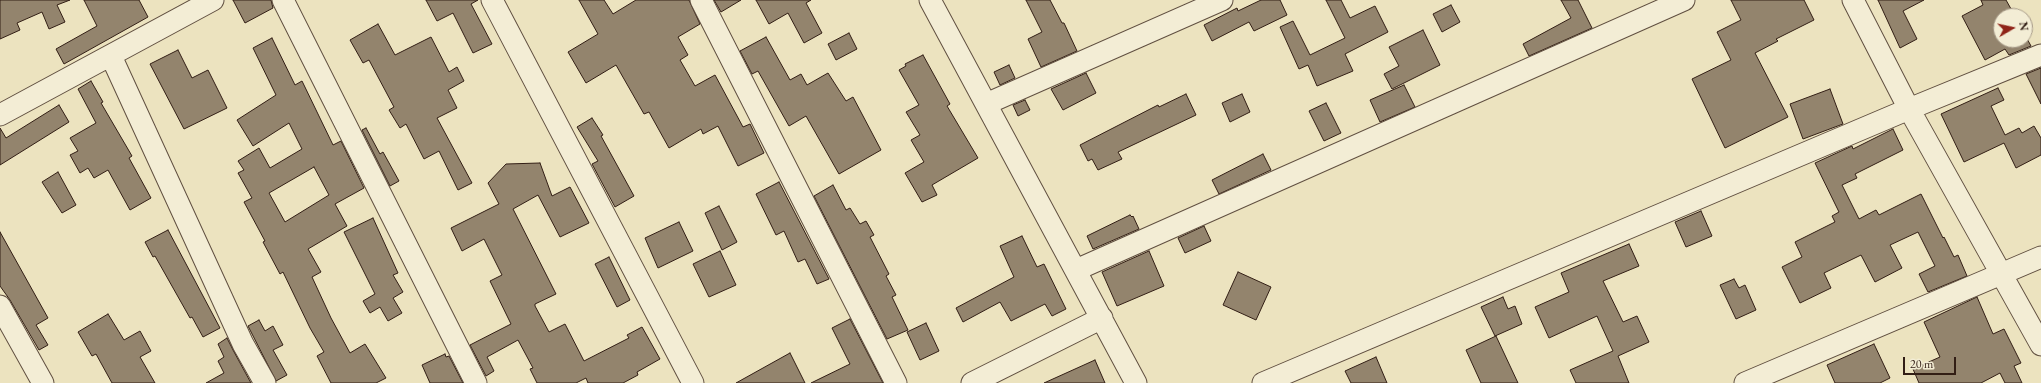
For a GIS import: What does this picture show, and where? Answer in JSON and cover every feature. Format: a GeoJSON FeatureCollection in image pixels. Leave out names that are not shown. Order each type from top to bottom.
{"type":"FeatureCollection","features":[{"type":"Feature","properties":{"kind":"street"},"geometry":{"type":"LineString","coordinates":[[0,116],[213,0]]}},
{"type":"Feature","properties":{"kind":"street"},"geometry":{"type":"LineString","coordinates":[[283,0],[476,383]]}},
{"type":"Feature","properties":{"kind":"street"},"geometry":{"type":"LineString","coordinates":[[492,0],[694,383]]}},
{"type":"Feature","properties":{"kind":"street"},"geometry":{"type":"LineString","coordinates":[[701,0],[896,383]]}},
{"type":"Feature","properties":{"kind":"street"},"geometry":{"type":"LineString","coordinates":[[930,0],[1136,383]]}},
{"type":"Feature","properties":{"kind":"street"},"geometry":{"type":"LineString","coordinates":[[986,104],[1222,0]]}},
{"type":"Feature","properties":{"kind":"street"},"geometry":{"type":"LineString","coordinates":[[1076,270],[1684,0]]}},
{"type":"Feature","properties":{"kind":"street"},"geometry":{"type":"LineString","coordinates":[[1854,0],[1909,109],[2041,345]]}},
{"type":"Feature","properties":{"kind":"street"},"geometry":{"type":"LineString","coordinates":[[1263,383],[1909,109],[2041,55]]}},
{"type":"Feature","properties":{"kind":"street"},"geometry":{"type":"LineString","coordinates":[[111,56],[243,344],[265,383]]}},
{"type":"Feature","properties":{"kind":"street"},"geometry":{"type":"LineString","coordinates":[[1745,383],[2041,257]]}},
{"type":"Feature","properties":{"kind":"street"},"geometry":{"type":"LineString","coordinates":[[0,306],[43,383]]}},
{"type":"Feature","properties":{"kind":"street"},"geometry":{"type":"LineString","coordinates":[[972,383],[1102,318]]}},
{"type":"Feature","properties":{"kind":"building"},"geometry":{"type":"Polygon","coordinates":[[[0,0],[70,0],[57,5],[65,22],[49,29],[42,12],[17,23],[20,30],[0,39],[0,0]]]}},
{"type":"Feature","properties":{"kind":"building"},"geometry":{"type":"Polygon","coordinates":[[[84,0],[139,0],[148,17],[64,64],[56,49],[97,26],[84,0]]]}},
{"type":"Feature","properties":{"kind":"building"},"geometry":{"type":"Polygon","coordinates":[[[233,0],[271,0],[273,8],[245,23],[233,0]]]}},
{"type":"Feature","properties":{"kind":"building"},"geometry":{"type":"Polygon","coordinates":[[[426,0],[478,0],[471,4],[492,44],[473,53],[453,13],[437,21],[426,0]]]}},
{"type":"Feature","properties":{"kind":"building"},"geometry":{"type":"Polygon","coordinates":[[[579,0],[604,0],[613,14],[636,0],[689,0],[700,24],[678,37],[688,55],[680,60],[695,86],[715,75],[743,127],[750,124],[764,153],[738,166],[718,126],[703,134],[701,129],[669,148],[649,112],[644,114],[616,65],[586,83],[568,52],[598,34],[579,0]]]}},
{"type":"Feature","properties":{"kind":"building"},"geometry":{"type":"Polygon","coordinates":[[[714,0],[741,0],[721,12],[714,0]]]}},
{"type":"Feature","properties":{"kind":"building"},"geometry":{"type":"Polygon","coordinates":[[[756,0],[811,0],[806,3],[822,33],[804,43],[788,13],[769,24],[756,0]]]}},
{"type":"Feature","properties":{"kind":"building"},"geometry":{"type":"Polygon","coordinates":[[[1026,0],[1050,0],[1062,23],[1064,23],[1077,51],[1041,67],[1028,39],[1042,32],[1026,0]]]}},
{"type":"Feature","properties":{"kind":"building"},"geometry":{"type":"Polygon","coordinates":[[[1261,0],[1280,0],[1287,15],[1254,31],[1249,22],[1212,41],[1204,25],[1237,8],[1238,11],[1261,0]]]}},
{"type":"Feature","properties":{"kind":"building"},"geometry":{"type":"Polygon","coordinates":[[[1326,0],[1341,0],[1350,18],[1375,6],[1388,32],[1345,54],[1353,71],[1317,86],[1308,65],[1299,69],[1280,27],[1293,21],[1310,55],[1345,38],[1326,0]]]}},
{"type":"Feature","properties":{"kind":"building"},"geometry":{"type":"Polygon","coordinates":[[[1561,0],[1578,0],[1592,28],[1529,56],[1523,44],[1571,18],[1561,0]]]}},
{"type":"Feature","properties":{"kind":"building"},"geometry":{"type":"Polygon","coordinates":[[[1731,0],[1804,0],[1814,20],[1776,39],[1778,41],[1755,53],[1788,117],[1725,148],[1692,79],[1731,60],[1717,32],[1741,20],[1731,0]]]}},
{"type":"Feature","properties":{"kind":"building"},"geometry":{"type":"Polygon","coordinates":[[[1878,0],[1924,0],[1903,11],[1917,39],[1900,48],[1878,0]]]}},
{"type":"Feature","properties":{"kind":"building"},"geometry":{"type":"Polygon","coordinates":[[[1981,0],[2006,0],[2010,8],[1993,8],[1993,48],[2026,48],[2009,55],[2005,49],[1985,60],[1962,16],[1983,5],[1981,0]]]}},
{"type":"Feature","properties":{"kind":"building"},"geometry":{"type":"Polygon","coordinates":[[[1451,5],[1460,22],[1442,32],[1433,14],[1451,5]]]}},
{"type":"Feature","properties":{"kind":"building"},"geometry":{"type":"Polygon","coordinates":[[[378,24],[395,55],[431,37],[449,72],[457,67],[464,81],[448,90],[457,108],[437,118],[472,183],[458,190],[439,151],[424,159],[406,124],[400,128],[389,110],[394,107],[369,60],[363,63],[350,40],[378,24]]]}},
{"type":"Feature","properties":{"kind":"building"},"geometry":{"type":"Polygon","coordinates":[[[1423,30],[1440,65],[1392,89],[1384,74],[1399,66],[1389,47],[1423,30]]]}},
{"type":"Feature","properties":{"kind":"building"},"geometry":{"type":"Polygon","coordinates":[[[849,33],[857,49],[836,60],[828,44],[849,33]]]}},
{"type":"Feature","properties":{"kind":"building"},"geometry":{"type":"Polygon","coordinates":[[[766,37],[790,80],[801,74],[807,85],[828,73],[846,101],[853,97],[881,150],[839,174],[806,116],[789,126],[758,71],[752,74],[740,51],[766,37]]]}},
{"type":"Feature","properties":{"kind":"building"},"geometry":{"type":"Polygon","coordinates":[[[272,38],[295,85],[302,81],[333,145],[341,141],[364,188],[335,204],[347,226],[308,249],[321,272],[312,277],[331,318],[350,353],[365,344],[386,378],[376,383],[331,383],[317,356],[324,352],[310,328],[283,272],[280,274],[263,242],[265,241],[244,202],[252,198],[238,173],[244,170],[238,161],[259,148],[270,168],[302,149],[289,123],[253,146],[237,120],[276,95],[253,48],[272,38]],[[314,167],[269,193],[285,222],[329,195],[314,167]]]}},
{"type":"Feature","properties":{"kind":"building"},"geometry":{"type":"Polygon","coordinates":[[[178,50],[192,78],[208,70],[227,108],[184,129],[150,64],[178,50]]]}},
{"type":"Feature","properties":{"kind":"building"},"geometry":{"type":"Polygon","coordinates":[[[923,55],[950,104],[947,106],[978,158],[932,185],[937,195],[922,202],[905,173],[924,162],[911,140],[920,135],[906,112],[919,105],[899,70],[906,66],[905,64],[923,55]]]}},
{"type":"Feature","properties":{"kind":"building"},"geometry":{"type":"Polygon","coordinates":[[[1009,65],[1015,78],[1000,85],[994,72],[1009,65]]]}},
{"type":"Feature","properties":{"kind":"building"},"geometry":{"type":"Polygon","coordinates":[[[2041,68],[2041,104],[2026,74],[2041,68]]]}},
{"type":"Feature","properties":{"kind":"building"},"geometry":{"type":"Polygon","coordinates":[[[1086,73],[1096,93],[1063,110],[1051,89],[1086,73]]]}},
{"type":"Feature","properties":{"kind":"building"},"geometry":{"type":"Polygon","coordinates":[[[91,81],[103,102],[101,103],[132,156],[129,158],[151,198],[130,210],[108,170],[94,178],[88,168],[80,173],[70,155],[78,151],[70,138],[96,123],[78,89],[91,81]]]}},
{"type":"Feature","properties":{"kind":"building"},"geometry":{"type":"Polygon","coordinates":[[[1404,85],[1415,107],[1380,122],[1370,100],[1404,85]]]}},
{"type":"Feature","properties":{"kind":"building"},"geometry":{"type":"Polygon","coordinates":[[[1998,88],[2004,100],[1991,106],[2005,135],[2019,128],[2022,133],[2034,126],[2041,138],[2041,155],[2016,168],[2004,143],[1964,162],[1941,114],[1998,88]]]}},
{"type":"Feature","properties":{"kind":"building"},"geometry":{"type":"Polygon","coordinates":[[[1830,89],[1843,124],[1803,139],[1790,104],[1830,89]]]}},
{"type":"Feature","properties":{"kind":"building"},"geometry":{"type":"Polygon","coordinates":[[[1186,94],[1196,115],[1118,152],[1122,159],[1098,170],[1092,159],[1088,161],[1080,145],[1158,105],[1159,107],[1186,94]]]}},
{"type":"Feature","properties":{"kind":"building"},"geometry":{"type":"Polygon","coordinates":[[[1242,94],[1250,112],[1230,122],[1222,103],[1242,94]]]}},
{"type":"Feature","properties":{"kind":"building"},"geometry":{"type":"Polygon","coordinates":[[[1025,100],[1030,110],[1018,116],[1013,105],[1025,100]]]}},
{"type":"Feature","properties":{"kind":"building"},"geometry":{"type":"Polygon","coordinates":[[[1326,103],[1341,133],[1324,141],[1309,111],[1326,103]]]}},
{"type":"Feature","properties":{"kind":"building"},"geometry":{"type":"Polygon","coordinates":[[[59,105],[69,122],[0,165],[0,128],[6,138],[59,105]]]}},
{"type":"Feature","properties":{"kind":"building"},"geometry":{"type":"Polygon","coordinates":[[[592,118],[603,135],[601,136],[634,196],[615,207],[592,164],[598,161],[577,127],[592,118]]]}},
{"type":"Feature","properties":{"kind":"building"},"geometry":{"type":"Polygon","coordinates":[[[366,128],[380,154],[383,152],[399,181],[390,186],[362,130],[366,128]]]}},
{"type":"Feature","properties":{"kind":"building"},"geometry":{"type":"Polygon","coordinates":[[[1893,129],[1903,150],[1855,174],[1857,178],[1842,185],[1859,219],[1876,210],[1879,215],[1921,194],[1954,257],[1958,255],[1967,276],[1928,292],[1919,274],[1935,266],[1918,232],[1890,245],[1902,268],[1875,282],[1861,255],[1824,273],[1831,288],[1800,303],[1782,267],[1802,257],[1795,242],[1835,222],[1832,216],[1839,212],[1815,163],[1852,146],[1853,149],[1893,129]]]}},
{"type":"Feature","properties":{"kind":"building"},"geometry":{"type":"Polygon","coordinates":[[[1263,154],[1271,170],[1219,194],[1212,180],[1263,154]]]}},
{"type":"Feature","properties":{"kind":"building"},"geometry":{"type":"Polygon","coordinates":[[[540,163],[552,196],[570,187],[589,223],[560,237],[538,195],[513,209],[556,294],[535,304],[535,306],[549,332],[565,324],[584,361],[629,338],[627,335],[642,327],[660,359],[637,372],[638,375],[623,383],[588,383],[586,378],[576,383],[537,383],[530,369],[533,368],[518,340],[487,357],[494,371],[486,376],[470,345],[511,324],[490,281],[502,275],[484,239],[462,251],[451,228],[499,204],[488,183],[506,164],[540,163]]]}},
{"type":"Feature","properties":{"kind":"building"},"geometry":{"type":"Polygon","coordinates":[[[58,172],[76,205],[62,213],[42,182],[58,172]]]}},
{"type":"Feature","properties":{"kind":"building"},"geometry":{"type":"Polygon","coordinates":[[[779,182],[829,279],[817,284],[805,259],[798,262],[784,231],[776,235],[756,194],[779,182]]]}},
{"type":"Feature","properties":{"kind":"building"},"geometry":{"type":"Polygon","coordinates":[[[833,185],[846,210],[850,208],[860,224],[866,221],[874,235],[870,237],[889,274],[886,276],[896,295],[892,297],[908,330],[887,339],[814,196],[833,185]]]}},
{"type":"Feature","properties":{"kind":"building"},"geometry":{"type":"Polygon","coordinates":[[[719,206],[737,242],[722,250],[705,213],[719,206]]]}},
{"type":"Feature","properties":{"kind":"building"},"geometry":{"type":"Polygon","coordinates":[[[1701,211],[1712,236],[1686,247],[1675,222],[1701,211]]]}},
{"type":"Feature","properties":{"kind":"building"},"geometry":{"type":"Polygon","coordinates":[[[1130,215],[1132,217],[1133,216],[1139,229],[1093,249],[1087,236],[1130,215]]]}},
{"type":"Feature","properties":{"kind":"building"},"geometry":{"type":"Polygon","coordinates":[[[373,218],[398,273],[393,275],[403,292],[393,298],[402,313],[388,321],[380,307],[370,313],[363,301],[375,294],[344,232],[373,218]]]}},
{"type":"Feature","properties":{"kind":"building"},"geometry":{"type":"Polygon","coordinates":[[[679,222],[693,251],[658,268],[645,238],[679,222]]]}},
{"type":"Feature","properties":{"kind":"building"},"geometry":{"type":"Polygon","coordinates":[[[1204,226],[1211,241],[1185,253],[1178,238],[1204,226]]]}},
{"type":"Feature","properties":{"kind":"building"},"geometry":{"type":"Polygon","coordinates":[[[168,230],[220,328],[203,337],[192,317],[190,318],[155,256],[153,257],[145,242],[168,230]]]}},
{"type":"Feature","properties":{"kind":"building"},"geometry":{"type":"Polygon","coordinates":[[[0,232],[48,318],[36,325],[48,345],[39,350],[10,300],[0,286],[0,232]]]}},
{"type":"Feature","properties":{"kind":"building"},"geometry":{"type":"Polygon","coordinates":[[[1022,236],[1037,267],[1044,264],[1066,309],[1052,316],[1045,304],[1011,321],[1000,302],[963,322],[956,308],[1014,277],[1000,246],[1022,236]]]}},
{"type":"Feature","properties":{"kind":"building"},"geometry":{"type":"Polygon","coordinates":[[[1629,244],[1639,266],[1603,281],[1623,322],[1637,316],[1649,342],[1618,356],[1629,383],[1576,383],[1570,370],[1613,351],[1597,316],[1549,338],[1535,307],[1569,292],[1561,273],[1629,244]]]}},
{"type":"Feature","properties":{"kind":"building"},"geometry":{"type":"Polygon","coordinates":[[[720,251],[736,285],[709,297],[693,264],[720,251]]]}},
{"type":"Feature","properties":{"kind":"building"},"geometry":{"type":"Polygon","coordinates":[[[1149,251],[1164,286],[1117,306],[1102,272],[1149,251]]]}},
{"type":"Feature","properties":{"kind":"building"},"geometry":{"type":"Polygon","coordinates":[[[609,257],[630,300],[617,307],[595,264],[609,257]]]}},
{"type":"Feature","properties":{"kind":"building"},"geometry":{"type":"Polygon","coordinates":[[[1238,272],[1271,287],[1256,320],[1223,305],[1238,272]]]}},
{"type":"Feature","properties":{"kind":"building"},"geometry":{"type":"Polygon","coordinates":[[[1734,279],[1739,288],[1745,285],[1756,310],[1736,319],[1720,285],[1734,279]]]}},
{"type":"Feature","properties":{"kind":"building"},"geometry":{"type":"Polygon","coordinates":[[[1503,297],[1508,309],[1515,306],[1522,324],[1495,336],[1481,307],[1503,297]]]}},
{"type":"Feature","properties":{"kind":"building"},"geometry":{"type":"Polygon","coordinates":[[[1977,297],[1993,334],[2004,329],[2021,363],[2014,366],[2022,383],[2005,383],[2000,373],[1981,383],[1919,383],[1913,369],[1940,357],[1924,322],[1977,297]]]}},
{"type":"Feature","properties":{"kind":"building"},"geometry":{"type":"Polygon","coordinates":[[[108,314],[124,340],[140,331],[151,351],[140,357],[155,383],[112,383],[96,354],[92,356],[78,332],[108,314]]]}},
{"type":"Feature","properties":{"kind":"building"},"geometry":{"type":"Polygon","coordinates":[[[850,319],[883,383],[811,383],[850,364],[832,328],[850,319]]]}},
{"type":"Feature","properties":{"kind":"building"},"geometry":{"type":"Polygon","coordinates":[[[259,320],[265,331],[273,326],[283,345],[273,350],[287,375],[276,381],[248,326],[259,320]]]}},
{"type":"Feature","properties":{"kind":"building"},"geometry":{"type":"Polygon","coordinates":[[[926,323],[939,351],[920,360],[907,332],[926,323]]]}},
{"type":"Feature","properties":{"kind":"building"},"geometry":{"type":"Polygon","coordinates":[[[1496,336],[1518,383],[1481,383],[1466,350],[1496,336]]]}},
{"type":"Feature","properties":{"kind":"building"},"geometry":{"type":"Polygon","coordinates":[[[227,338],[251,383],[206,383],[224,373],[218,361],[224,357],[218,344],[227,338]]]}},
{"type":"Feature","properties":{"kind":"building"},"geometry":{"type":"Polygon","coordinates":[[[1874,344],[1890,378],[1880,383],[1835,383],[1827,365],[1874,344]]]}},
{"type":"Feature","properties":{"kind":"building"},"geometry":{"type":"Polygon","coordinates":[[[790,353],[805,383],[736,383],[790,353]]]}},
{"type":"Feature","properties":{"kind":"building"},"geometry":{"type":"Polygon","coordinates":[[[445,354],[446,357],[449,356],[463,383],[430,383],[422,365],[445,354]]]}},
{"type":"Feature","properties":{"kind":"building"},"geometry":{"type":"Polygon","coordinates":[[[1376,357],[1387,383],[1351,383],[1345,371],[1376,357]]]}},
{"type":"Feature","properties":{"kind":"building"},"geometry":{"type":"Polygon","coordinates":[[[1095,360],[1105,383],[1044,383],[1095,360]]]}}]}
